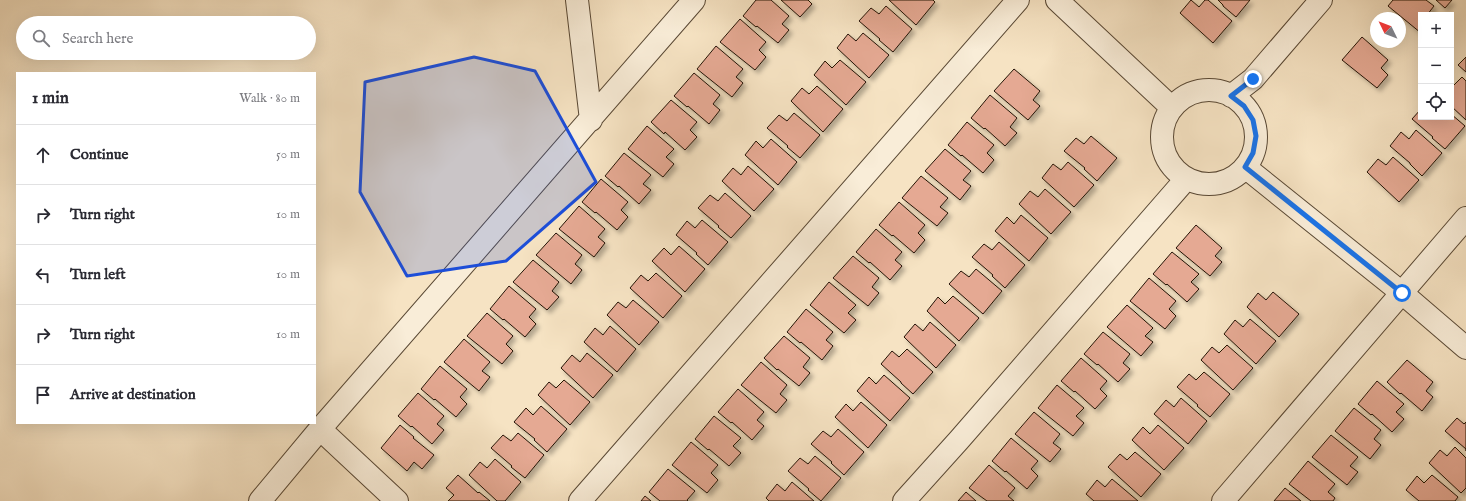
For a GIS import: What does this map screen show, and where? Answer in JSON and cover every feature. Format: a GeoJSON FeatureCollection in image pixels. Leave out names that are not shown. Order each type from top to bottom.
{"type":"FeatureCollection","features":[{"type":"Feature","properties":{"kind":"street"},"geometry":{"type":"LineString","coordinates":[[577,0],[591,120]]}},
{"type":"Feature","properties":{"kind":"street"},"geometry":{"type":"LineString","coordinates":[[260,501],[694,0]]}},
{"type":"Feature","properties":{"kind":"street"},"geometry":{"type":"LineString","coordinates":[[580,501],[1018,0]]}},
{"type":"Feature","properties":{"kind":"street"},"geometry":{"type":"LineString","coordinates":[[1057,0],[1172,108]]}},
{"type":"Feature","properties":{"kind":"street"},"geometry":{"type":"LineString","coordinates":[[1231,96],[1253,79],[1321,0]]}},
{"type":"Feature","properties":{"kind":"street"},"geometry":{"type":"LineString","coordinates":[[1216,90],[1231,96],[1244,106],[1253,120],[1256,136],[1253,153],[1245,167],[1233,178],[1217,184],[1201,184],[1186,179],[1173,168],[1164,154],[1161,138],[1164,122],[1172,108],[1184,97],[1200,91],[1216,90]]}},
{"type":"Feature","properties":{"kind":"street"},"geometry":{"type":"LineString","coordinates":[[1245,167],[1402,293],[1466,348]]}},
{"type":"Feature","properties":{"kind":"street"},"geometry":{"type":"LineString","coordinates":[[904,501],[1186,179]]}},
{"type":"Feature","properties":{"kind":"street"},"geometry":{"type":"LineString","coordinates":[[1223,501],[1466,218]]}},
{"type":"Feature","properties":{"kind":"street"},"geometry":{"type":"LineString","coordinates":[[320,430],[397,501]]}},
{"type":"Feature","properties":{"kind":"highlighted area"},"geometry":{"type":"Polygon","coordinates":[[[474,57],[535,71],[596,182],[506,261],[407,276],[360,192],[365,82],[474,57]]]}},
{"type":"Feature","properties":{"kind":"building"},"geometry":{"type":"Polygon","coordinates":[[[756,0],[771,0],[789,16],[782,24],[789,30],[778,43],[743,16],[756,0]]]}},
{"type":"Feature","properties":{"kind":"building"},"geometry":{"type":"Polygon","coordinates":[[[781,0],[808,0],[812,4],[800,17],[781,0]]]}},
{"type":"Feature","properties":{"kind":"building"},"geometry":{"type":"Polygon","coordinates":[[[889,0],[933,0],[935,2],[916,25],[889,0]]]}},
{"type":"Feature","properties":{"kind":"building"},"geometry":{"type":"Polygon","coordinates":[[[1191,0],[1199,7],[1205,0],[1208,0],[1232,21],[1213,43],[1180,13],[1191,0]]]}},
{"type":"Feature","properties":{"kind":"building"},"geometry":{"type":"Polygon","coordinates":[[[1218,0],[1250,0],[1236,17],[1218,0]]]}},
{"type":"Feature","properties":{"kind":"building"},"geometry":{"type":"Polygon","coordinates":[[[1393,0],[1426,0],[1434,6],[1429,12],[1418,12],[1418,31],[1406,21],[1406,12],[1395,12],[1388,6],[1393,0]]]}},
{"type":"Feature","properties":{"kind":"building"},"geometry":{"type":"Polygon","coordinates":[[[1436,0],[1452,0],[1445,8],[1436,0]]]}},
{"type":"Feature","properties":{"kind":"building"},"geometry":{"type":"Polygon","coordinates":[[[886,6],[912,29],[893,52],[859,21],[871,8],[879,14],[886,6]]]}},
{"type":"Feature","properties":{"kind":"building"},"geometry":{"type":"Polygon","coordinates":[[[740,19],[766,42],[759,50],[766,57],[755,70],[720,42],[740,19]]]}},
{"type":"Feature","properties":{"kind":"building"},"geometry":{"type":"Polygon","coordinates":[[[863,33],[889,55],[869,78],[837,48],[848,34],[856,41],[863,33]]]}},
{"type":"Feature","properties":{"kind":"building"},"geometry":{"type":"Polygon","coordinates":[[[1362,37],[1370,44],[1370,48],[1374,48],[1388,60],[1381,68],[1388,75],[1377,88],[1342,60],[1362,37]]]}},
{"type":"Feature","properties":{"kind":"building"},"geometry":{"type":"Polygon","coordinates":[[[716,46],[743,69],[736,77],[743,83],[732,97],[697,69],[716,46]]]}},
{"type":"Feature","properties":{"kind":"building"},"geometry":{"type":"Polygon","coordinates":[[[1466,57],[1466,72],[1458,65],[1466,57]]]}},
{"type":"Feature","properties":{"kind":"building"},"geometry":{"type":"Polygon","coordinates":[[[840,60],[866,82],[846,105],[814,75],[825,61],[832,68],[840,60]]]}},
{"type":"Feature","properties":{"kind":"building"},"geometry":{"type":"Polygon","coordinates":[[[1014,69],[1040,91],[1033,100],[1040,106],[1028,120],[994,91],[1014,69]]]}},
{"type":"Feature","properties":{"kind":"building"},"geometry":{"type":"Polygon","coordinates":[[[694,73],[720,95],[713,104],[720,110],[709,124],[674,96],[694,73]]]}},
{"type":"Feature","properties":{"kind":"building"},"geometry":{"type":"Polygon","coordinates":[[[1462,77],[1466,81],[1466,120],[1454,109],[1454,85],[1462,77]]]}},
{"type":"Feature","properties":{"kind":"building"},"geometry":{"type":"Polygon","coordinates":[[[817,86],[843,109],[823,132],[791,101],[802,88],[809,94],[817,86]]]}},
{"type":"Feature","properties":{"kind":"building"},"geometry":{"type":"Polygon","coordinates":[[[990,95],[1017,118],[1010,127],[1017,133],[1005,146],[971,118],[990,95]]]}},
{"type":"Feature","properties":{"kind":"building"},"geometry":{"type":"Polygon","coordinates":[[[671,100],[697,122],[690,130],[697,137],[685,150],[651,122],[671,100]]]}},
{"type":"Feature","properties":{"kind":"building"},"geometry":{"type":"Polygon","coordinates":[[[1418,112],[1418,120],[1454,120],[1454,117],[1465,126],[1445,149],[1412,119],[1418,112]]]}},
{"type":"Feature","properties":{"kind":"building"},"geometry":{"type":"Polygon","coordinates":[[[794,113],[820,135],[800,158],[767,128],[779,115],[787,121],[794,113]]]}},
{"type":"Feature","properties":{"kind":"building"},"geometry":{"type":"Polygon","coordinates":[[[967,122],[994,145],[987,153],[994,160],[983,173],[948,145],[967,122]]]}},
{"type":"Feature","properties":{"kind":"building"},"geometry":{"type":"Polygon","coordinates":[[[647,126],[674,149],[666,157],[674,164],[663,177],[628,149],[647,126]]]}},
{"type":"Feature","properties":{"kind":"building"},"geometry":{"type":"Polygon","coordinates":[[[1416,130],[1442,153],[1422,176],[1410,163],[1390,146],[1401,132],[1409,139],[1416,130]]]}},
{"type":"Feature","properties":{"kind":"building"},"geometry":{"type":"Polygon","coordinates":[[[1091,136],[1117,158],[1097,181],[1084,169],[1085,168],[1064,151],[1076,138],[1084,144],[1091,136]]]}},
{"type":"Feature","properties":{"kind":"building"},"geometry":{"type":"Polygon","coordinates":[[[771,139],[797,162],[778,185],[745,155],[756,141],[763,148],[771,139]]]}},
{"type":"Feature","properties":{"kind":"building"},"geometry":{"type":"Polygon","coordinates":[[[945,149],[971,171],[963,180],[971,186],[960,200],[925,171],[945,149]]]}},
{"type":"Feature","properties":{"kind":"building"},"geometry":{"type":"Polygon","coordinates":[[[624,153],[651,175],[643,184],[651,190],[639,204],[605,176],[624,153]]]}},
{"type":"Feature","properties":{"kind":"building"},"geometry":{"type":"Polygon","coordinates":[[[1393,157],[1419,180],[1399,202],[1367,172],[1378,159],[1386,165],[1393,157]]]}},
{"type":"Feature","properties":{"kind":"building"},"geometry":{"type":"Polygon","coordinates":[[[1068,162],[1094,185],[1074,207],[1042,178],[1053,164],[1061,170],[1068,162]]]}},
{"type":"Feature","properties":{"kind":"building"},"geometry":{"type":"Polygon","coordinates":[[[748,166],[774,189],[754,211],[722,181],[733,168],[741,175],[748,166]]]}},
{"type":"Feature","properties":{"kind":"building"},"geometry":{"type":"Polygon","coordinates":[[[921,176],[948,198],[940,207],[948,213],[937,226],[902,198],[921,176]]]}},
{"type":"Feature","properties":{"kind":"building"},"geometry":{"type":"Polygon","coordinates":[[[601,179],[628,202],[621,210],[628,217],[617,230],[582,202],[601,179]]]}},
{"type":"Feature","properties":{"kind":"building"},"geometry":{"type":"Polygon","coordinates":[[[1045,189],[1071,212],[1051,234],[1019,204],[1030,191],[1038,197],[1045,189]]]}},
{"type":"Feature","properties":{"kind":"building"},"geometry":{"type":"Polygon","coordinates":[[[725,193],[751,216],[731,238],[698,208],[710,195],[718,201],[725,193]]]}},
{"type":"Feature","properties":{"kind":"building"},"geometry":{"type":"Polygon","coordinates":[[[899,202],[925,225],[918,233],[925,240],[914,253],[879,225],[899,202]]]}},
{"type":"Feature","properties":{"kind":"building"},"geometry":{"type":"Polygon","coordinates":[[[579,206],[605,229],[598,237],[605,243],[594,257],[559,229],[579,206]]]}},
{"type":"Feature","properties":{"kind":"building"},"geometry":{"type":"Polygon","coordinates":[[[1021,215],[1048,238],[1029,261],[995,231],[1007,217],[1014,224],[1021,215]]]}},
{"type":"Feature","properties":{"kind":"building"},"geometry":{"type":"Polygon","coordinates":[[[702,220],[728,242],[708,265],[696,254],[697,253],[676,235],[687,221],[695,228],[702,220]]]}},
{"type":"Feature","properties":{"kind":"building"},"geometry":{"type":"Polygon","coordinates":[[[1196,225],[1222,248],[1215,256],[1222,262],[1210,276],[1176,248],[1196,225]]]}},
{"type":"Feature","properties":{"kind":"building"},"geometry":{"type":"Polygon","coordinates":[[[876,229],[902,252],[895,260],[902,266],[890,280],[856,252],[876,229]]]}},
{"type":"Feature","properties":{"kind":"building"},"geometry":{"type":"Polygon","coordinates":[[[556,233],[582,255],[575,264],[582,270],[571,284],[536,255],[556,233]]]}},
{"type":"Feature","properties":{"kind":"building"},"geometry":{"type":"Polygon","coordinates":[[[999,242],[1025,265],[1005,288],[992,276],[993,275],[972,257],[984,244],[992,250],[999,242]]]}},
{"type":"Feature","properties":{"kind":"building"},"geometry":{"type":"Polygon","coordinates":[[[679,246],[705,269],[685,292],[652,261],[664,248],[671,255],[679,246]]]}},
{"type":"Feature","properties":{"kind":"building"},"geometry":{"type":"Polygon","coordinates":[[[1172,252],[1199,274],[1191,282],[1199,289],[1187,302],[1153,274],[1172,252]]]}},
{"type":"Feature","properties":{"kind":"building"},"geometry":{"type":"Polygon","coordinates":[[[853,256],[879,278],[872,287],[879,293],[868,306],[833,278],[853,256]]]}},
{"type":"Feature","properties":{"kind":"building"},"geometry":{"type":"Polygon","coordinates":[[[533,260],[559,282],[552,291],[559,297],[547,310],[513,282],[533,260]]]}},
{"type":"Feature","properties":{"kind":"building"},"geometry":{"type":"Polygon","coordinates":[[[976,269],[1002,291],[983,314],[949,284],[961,271],[969,277],[976,269]]]}},
{"type":"Feature","properties":{"kind":"building"},"geometry":{"type":"Polygon","coordinates":[[[656,273],[682,296],[663,318],[630,288],[641,275],[648,281],[656,273]]]}},
{"type":"Feature","properties":{"kind":"building"},"geometry":{"type":"Polygon","coordinates":[[[1149,278],[1176,301],[1169,309],[1176,316],[1165,329],[1130,301],[1149,278]]]}},
{"type":"Feature","properties":{"kind":"building"},"geometry":{"type":"Polygon","coordinates":[[[829,282],[856,305],[848,313],[856,320],[844,333],[810,305],[829,282]]]}},
{"type":"Feature","properties":{"kind":"building"},"geometry":{"type":"Polygon","coordinates":[[[509,286],[536,309],[529,317],[536,324],[525,337],[490,309],[509,286]]]}},
{"type":"Feature","properties":{"kind":"building"},"geometry":{"type":"Polygon","coordinates":[[[1273,292],[1299,314],[1279,337],[1247,307],[1258,293],[1266,300],[1273,292]]]}},
{"type":"Feature","properties":{"kind":"building"},"geometry":{"type":"Polygon","coordinates":[[[953,296],[979,318],[959,341],[927,311],[938,297],[945,304],[953,296]]]}},
{"type":"Feature","properties":{"kind":"building"},"geometry":{"type":"Polygon","coordinates":[[[633,300],[659,322],[639,345],[607,315],[618,302],[626,308],[633,300]]]}},
{"type":"Feature","properties":{"kind":"building"},"geometry":{"type":"Polygon","coordinates":[[[1127,305],[1153,328],[1145,336],[1153,342],[1141,356],[1107,327],[1127,305]]]}},
{"type":"Feature","properties":{"kind":"building"},"geometry":{"type":"Polygon","coordinates":[[[806,309],[833,332],[826,340],[833,346],[822,360],[787,332],[806,309]]]}},
{"type":"Feature","properties":{"kind":"building"},"geometry":{"type":"Polygon","coordinates":[[[487,313],[513,336],[506,344],[513,351],[502,364],[467,336],[487,313]]]}},
{"type":"Feature","properties":{"kind":"building"},"geometry":{"type":"Polygon","coordinates":[[[1250,319],[1276,341],[1256,364],[1224,334],[1235,320],[1243,327],[1250,319]]]}},
{"type":"Feature","properties":{"kind":"building"},"geometry":{"type":"Polygon","coordinates":[[[930,322],[956,345],[936,368],[904,337],[915,324],[923,331],[930,322]]]}},
{"type":"Feature","properties":{"kind":"building"},"geometry":{"type":"Polygon","coordinates":[[[610,326],[636,349],[617,372],[584,342],[595,328],[603,335],[610,326]]]}},
{"type":"Feature","properties":{"kind":"building"},"geometry":{"type":"Polygon","coordinates":[[[1103,332],[1130,354],[1123,363],[1130,369],[1118,382],[1084,354],[1103,332]]]}},
{"type":"Feature","properties":{"kind":"building"},"geometry":{"type":"Polygon","coordinates":[[[784,336],[810,358],[803,367],[810,373],[799,386],[778,369],[777,370],[764,358],[784,336]]]}},
{"type":"Feature","properties":{"kind":"building"},"geometry":{"type":"Polygon","coordinates":[[[464,339],[490,362],[482,371],[490,377],[479,391],[444,362],[464,339]]]}},
{"type":"Feature","properties":{"kind":"building"},"geometry":{"type":"Polygon","coordinates":[[[1227,345],[1253,368],[1233,390],[1201,360],[1212,347],[1219,353],[1227,345]]]}},
{"type":"Feature","properties":{"kind":"building"},"geometry":{"type":"Polygon","coordinates":[[[907,349],[933,372],[913,394],[881,364],[892,351],[899,357],[907,349]]]}},
{"type":"Feature","properties":{"kind":"building"},"geometry":{"type":"Polygon","coordinates":[[[587,353],[613,375],[593,398],[561,368],[572,355],[580,362],[587,353]]]}},
{"type":"Feature","properties":{"kind":"building"},"geometry":{"type":"Polygon","coordinates":[[[1081,358],[1107,381],[1100,389],[1107,396],[1095,409],[1061,381],[1081,358]]]}},
{"type":"Feature","properties":{"kind":"building"},"geometry":{"type":"Polygon","coordinates":[[[1407,360],[1433,382],[1426,391],[1433,397],[1422,411],[1387,382],[1407,360]]]}},
{"type":"Feature","properties":{"kind":"building"},"geometry":{"type":"Polygon","coordinates":[[[761,362],[787,385],[780,394],[787,400],[776,413],[741,385],[761,362]]]}},
{"type":"Feature","properties":{"kind":"building"},"geometry":{"type":"Polygon","coordinates":[[[440,366],[467,389],[460,397],[467,404],[456,417],[421,389],[440,366]]]}},
{"type":"Feature","properties":{"kind":"building"},"geometry":{"type":"Polygon","coordinates":[[[1204,372],[1230,394],[1210,417],[1177,387],[1189,374],[1196,380],[1204,372]]]}},
{"type":"Feature","properties":{"kind":"building"},"geometry":{"type":"Polygon","coordinates":[[[884,375],[910,398],[890,421],[857,391],[869,377],[876,384],[884,375]]]}},
{"type":"Feature","properties":{"kind":"building"},"geometry":{"type":"Polygon","coordinates":[[[564,380],[590,402],[570,425],[538,395],[549,382],[556,388],[564,380]]]}},
{"type":"Feature","properties":{"kind":"building"},"geometry":{"type":"Polygon","coordinates":[[[1377,381],[1404,404],[1396,412],[1404,419],[1392,432],[1358,404],[1377,381]]]}},
{"type":"Feature","properties":{"kind":"building"},"geometry":{"type":"Polygon","coordinates":[[[1057,385],[1084,408],[1076,416],[1084,423],[1073,436],[1038,408],[1057,385]]]}},
{"type":"Feature","properties":{"kind":"building"},"geometry":{"type":"Polygon","coordinates":[[[738,389],[764,412],[757,420],[764,426],[752,440],[718,412],[738,389]]]}},
{"type":"Feature","properties":{"kind":"building"},"geometry":{"type":"Polygon","coordinates":[[[418,393],[444,416],[437,424],[444,430],[432,444],[398,416],[418,393]]]}},
{"type":"Feature","properties":{"kind":"building"},"geometry":{"type":"Polygon","coordinates":[[[1181,398],[1207,421],[1188,444],[1154,414],[1166,400],[1174,407],[1181,398]]]}},
{"type":"Feature","properties":{"kind":"building"},"geometry":{"type":"Polygon","coordinates":[[[861,402],[887,425],[868,448],[835,417],[846,404],[853,411],[861,402]]]}},
{"type":"Feature","properties":{"kind":"building"},"geometry":{"type":"Polygon","coordinates":[[[541,406],[567,429],[547,452],[534,440],[535,439],[514,422],[526,408],[533,415],[541,406]]]}},
{"type":"Feature","properties":{"kind":"building"},"geometry":{"type":"Polygon","coordinates":[[[1354,408],[1381,430],[1374,439],[1381,445],[1370,459],[1335,431],[1354,408]]]}},
{"type":"Feature","properties":{"kind":"building"},"geometry":{"type":"Polygon","coordinates":[[[1034,412],[1060,434],[1053,443],[1061,449],[1050,462],[1015,434],[1034,412]]]}},
{"type":"Feature","properties":{"kind":"building"},"geometry":{"type":"Polygon","coordinates":[[[714,416],[741,438],[733,446],[741,453],[729,466],[695,439],[714,416]]]}},
{"type":"Feature","properties":{"kind":"building"},"geometry":{"type":"Polygon","coordinates":[[[1457,418],[1464,424],[1466,422],[1466,449],[1445,431],[1457,418]]]}},
{"type":"Feature","properties":{"kind":"building"},"geometry":{"type":"Polygon","coordinates":[[[400,425],[434,455],[422,469],[414,462],[407,471],[381,448],[400,425]]]}},
{"type":"Feature","properties":{"kind":"building"},"geometry":{"type":"Polygon","coordinates":[[[1158,425],[1184,448],[1164,470],[1132,440],[1143,427],[1150,434],[1158,425]]]}},
{"type":"Feature","properties":{"kind":"building"},"geometry":{"type":"Polygon","coordinates":[[[838,429],[864,452],[844,475],[831,463],[832,462],[811,444],[823,431],[831,437],[838,429]]]}},
{"type":"Feature","properties":{"kind":"building"},"geometry":{"type":"Polygon","coordinates":[[[518,433],[544,455],[525,478],[491,448],[503,435],[511,441],[518,433]]]}},
{"type":"Feature","properties":{"kind":"building"},"geometry":{"type":"Polygon","coordinates":[[[1331,435],[1358,457],[1350,466],[1358,472],[1347,485],[1312,457],[1331,435]]]}},
{"type":"Feature","properties":{"kind":"building"},"geometry":{"type":"Polygon","coordinates":[[[1011,438],[1038,461],[1031,469],[1038,476],[1027,489],[992,461],[1011,438]]]}},
{"type":"Feature","properties":{"kind":"building"},"geometry":{"type":"Polygon","coordinates":[[[691,442],[718,465],[711,473],[718,480],[707,493],[672,465],[691,442]]]}},
{"type":"Feature","properties":{"kind":"building"},"geometry":{"type":"Polygon","coordinates":[[[1455,447],[1466,458],[1466,488],[1461,493],[1429,463],[1440,450],[1447,456],[1455,447]]]}},
{"type":"Feature","properties":{"kind":"building"},"geometry":{"type":"Polygon","coordinates":[[[1135,452],[1161,474],[1141,497],[1108,467],[1120,454],[1127,460],[1135,452]]]}},
{"type":"Feature","properties":{"kind":"building"},"geometry":{"type":"Polygon","coordinates":[[[815,456],[841,478],[821,501],[788,471],[800,458],[808,464],[815,456]]]}},
{"type":"Feature","properties":{"kind":"building"},"geometry":{"type":"Polygon","coordinates":[[[495,459],[521,482],[505,501],[497,501],[469,475],[480,462],[487,468],[495,459]]]}},
{"type":"Feature","properties":{"kind":"building"},"geometry":{"type":"Polygon","coordinates":[[[1308,461],[1335,484],[1328,492],[1335,498],[1333,501],[1311,501],[1289,484],[1308,461]]]}},
{"type":"Feature","properties":{"kind":"building"},"geometry":{"type":"Polygon","coordinates":[[[989,465],[1015,488],[1008,496],[1014,501],[987,501],[969,488],[989,465]]]}},
{"type":"Feature","properties":{"kind":"building"},"geometry":{"type":"Polygon","coordinates":[[[668,469],[695,491],[687,500],[688,501],[660,501],[649,492],[668,469]]]}},
{"type":"Feature","properties":{"kind":"building"},"geometry":{"type":"Polygon","coordinates":[[[458,475],[478,493],[479,492],[490,501],[448,501],[454,495],[446,488],[458,475]]]}},
{"type":"Feature","properties":{"kind":"building"},"geometry":{"type":"Polygon","coordinates":[[[1432,475],[1458,497],[1455,501],[1419,501],[1406,490],[1417,476],[1424,483],[1432,475]]]}},
{"type":"Feature","properties":{"kind":"building"},"geometry":{"type":"Polygon","coordinates":[[[1112,479],[1138,501],[1094,501],[1086,494],[1097,480],[1105,487],[1112,479]]]}},
{"type":"Feature","properties":{"kind":"building"},"geometry":{"type":"Polygon","coordinates":[[[792,482],[814,501],[769,501],[766,498],[777,484],[785,491],[792,482]]]}},
{"type":"Feature","properties":{"kind":"building"},"geometry":{"type":"Polygon","coordinates":[[[1285,488],[1301,501],[1274,501],[1285,488]]]}},
{"type":"Feature","properties":{"kind":"building"},"geometry":{"type":"Polygon","coordinates":[[[966,492],[976,501],[958,501],[966,492]]]}},
{"type":"Feature","properties":{"kind":"building"},"geometry":{"type":"Polygon","coordinates":[[[645,496],[651,501],[641,501],[645,496]]]}},
{"type":"Feature","properties":{"kind":"route"},"geometry":{"type":"LineString","coordinates":[[1253,79],[1231,96],[1244,106],[1253,120],[1256,136],[1253,153],[1245,167],[1402,293]]}}]}
